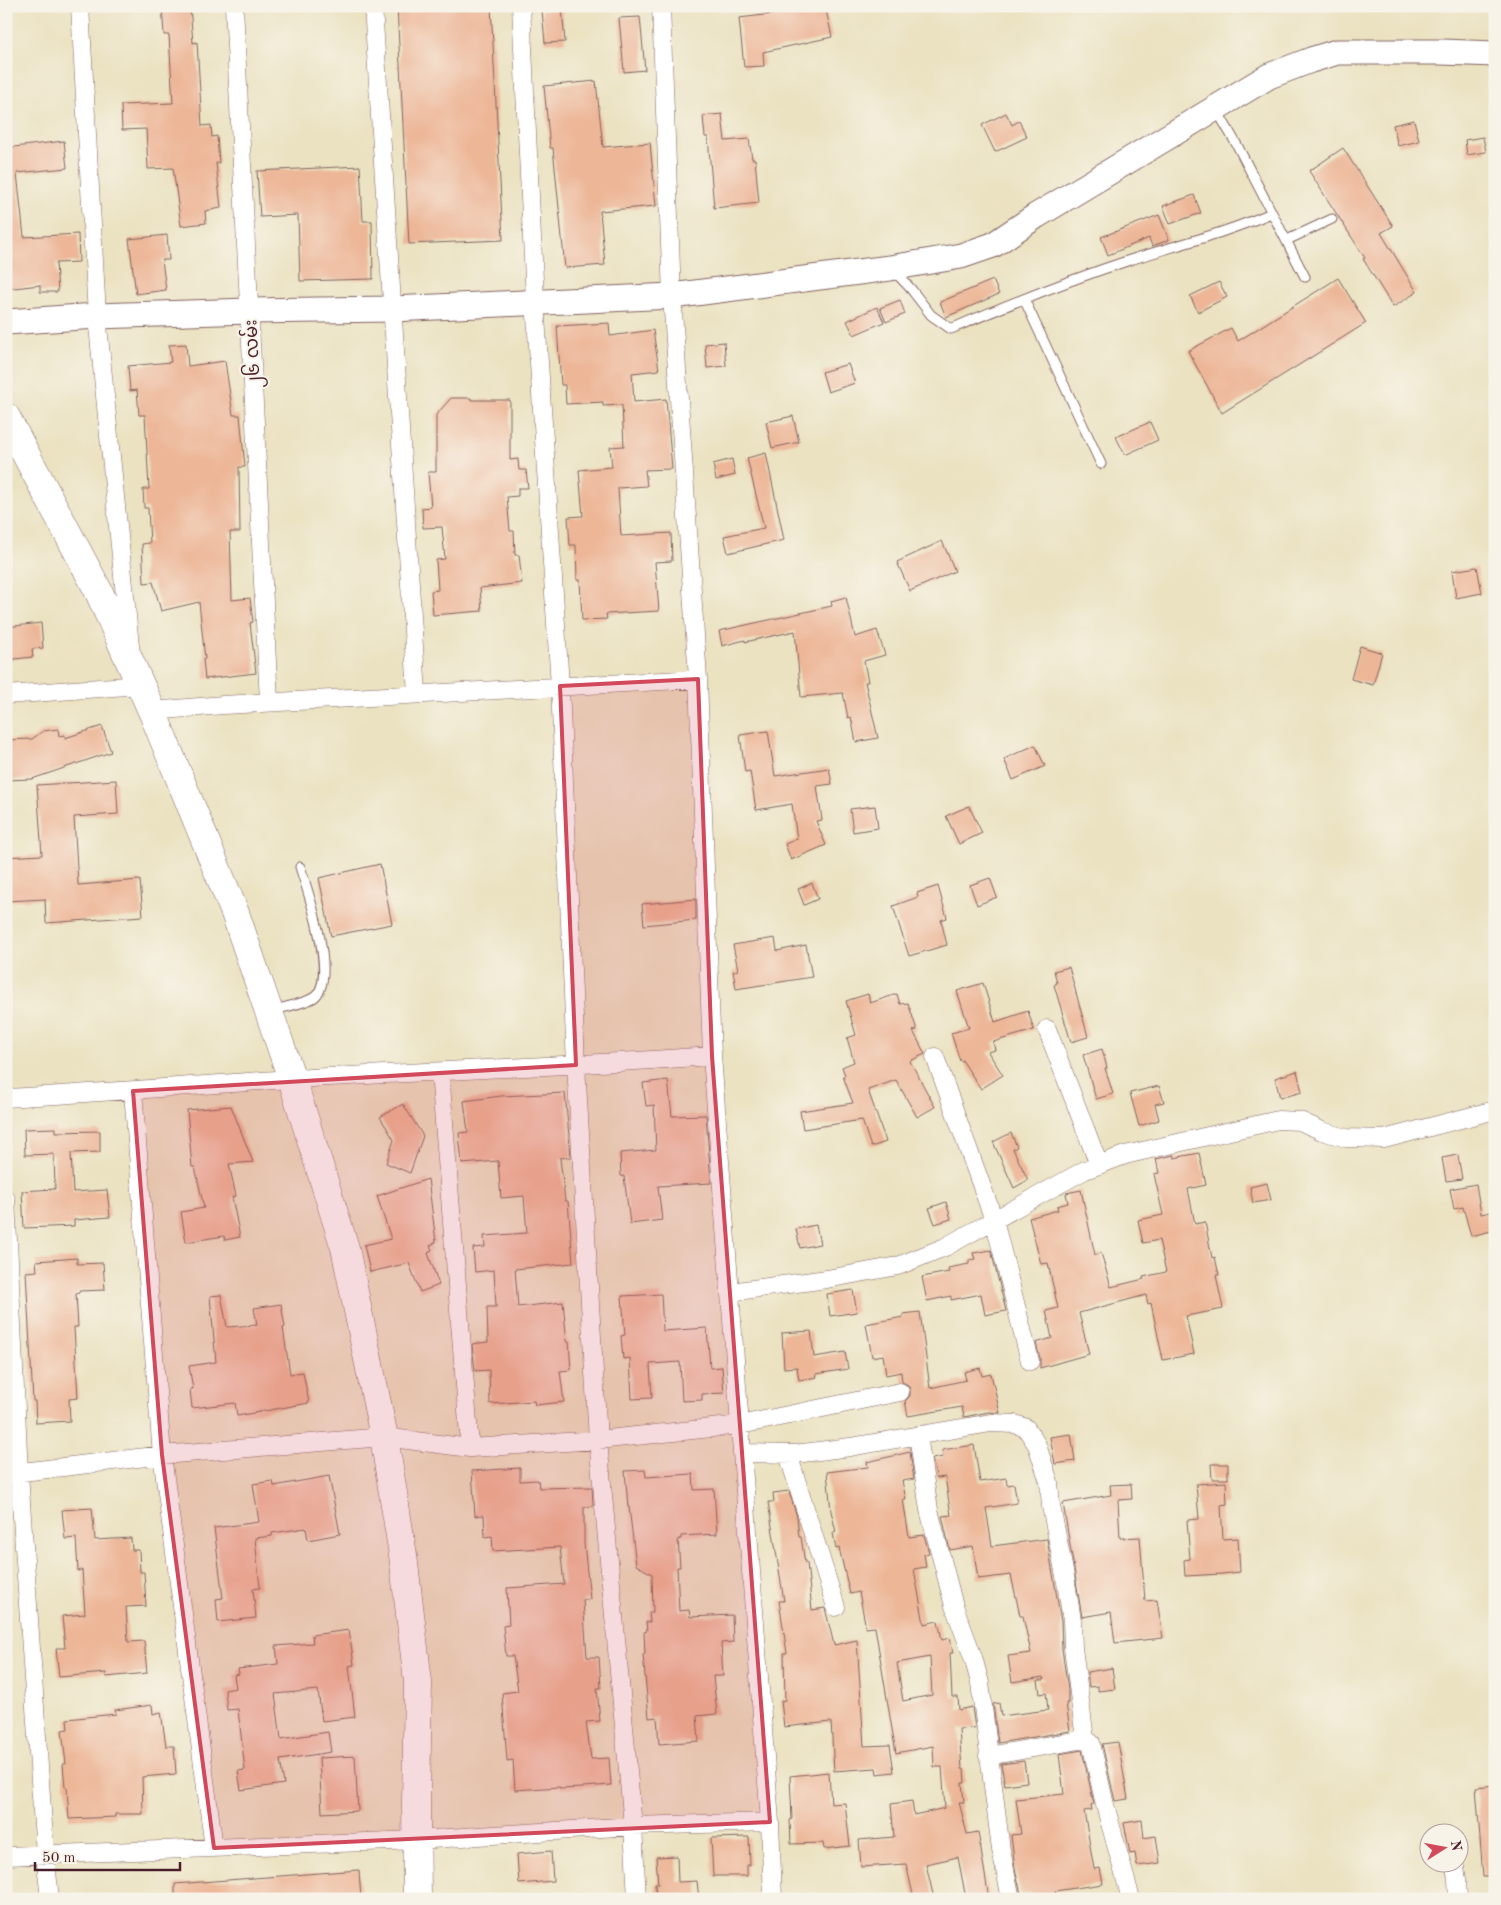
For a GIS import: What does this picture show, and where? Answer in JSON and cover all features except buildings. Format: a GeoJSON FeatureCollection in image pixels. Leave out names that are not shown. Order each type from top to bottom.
{"type":"FeatureCollection","features":[{"type":"Feature","properties":{"kind":"main road"},"geometry":{"type":"LineString","coordinates":[[6,416],[98,590],[152,711],[235,912],[292,1080],[344,1248],[384,1437],[403,1555],[418,1682],[418,1899]]}},
{"type":"Feature","properties":{"kind":"street"},"geometry":{"type":"LineString","coordinates":[[6,695],[136,675],[97,316],[80,6]]}},
{"type":"Feature","properties":{"kind":"street","name":"၂၆ လမ်း"},"geometry":{"type":"LineString","coordinates":[[234,6],[269,702]]}},
{"type":"Feature","properties":{"kind":"street"},"geometry":{"type":"LineString","coordinates":[[373,6],[417,694]]}},
{"type":"Feature","properties":{"kind":"street"},"geometry":{"type":"LineString","coordinates":[[521,6],[536,301],[560,686],[576,1065],[598,1440],[633,1826],[637,1899]]}},
{"type":"Feature","properties":{"kind":"street"},"geometry":{"type":"LineString","coordinates":[[661,6],[672,296],[698,679],[712,1056],[770,1822],[773,1899]]}},
{"type":"Feature","properties":{"kind":"street"},"geometry":{"type":"LineString","coordinates":[[6,322],[97,316],[392,308],[672,296],[890,268],[961,256],[993,245],[1036,216],[1269,76],[1311,60],[1337,52],[1495,54]]}},
{"type":"Feature","properties":{"kind":"street"},"geometry":{"type":"LineString","coordinates":[[152,711],[269,702],[698,679]]}},
{"type":"Feature","properties":{"kind":"street"},"geometry":{"type":"LineString","coordinates":[[1047,1029],[1099,1165]]}},
{"type":"Feature","properties":{"kind":"street"},"geometry":{"type":"LineString","coordinates":[[6,1098],[133,1092],[292,1080],[712,1056]]}},
{"type":"Feature","properties":{"kind":"street"},"geometry":{"type":"LineString","coordinates":[[935,1057],[994,1220],[1030,1361]]}},
{"type":"Feature","properties":{"kind":"street"},"geometry":{"type":"LineString","coordinates":[[440,1072],[470,1448]]}},
{"type":"Feature","properties":{"kind":"street"},"geometry":{"type":"LineString","coordinates":[[133,1092],[162,1455],[214,1848]]}},
{"type":"Feature","properties":{"kind":"street"},"geometry":{"type":"LineString","coordinates":[[730,1292],[827,1280],[898,1266],[945,1247],[1085,1170],[1125,1155],[1278,1120],[1300,1121],[1322,1131],[1346,1138],[1384,1139],[1495,1110]]}},
{"type":"Feature","properties":{"kind":"street"},"geometry":{"type":"LineString","coordinates":[[6,1200],[13,1474],[50,1899]]}},
{"type":"Feature","properties":{"kind":"street"},"geometry":{"type":"LineString","coordinates":[[13,1474],[162,1455],[384,1437],[470,1448],[598,1440],[740,1425],[900,1392]]}},
{"type":"Feature","properties":{"kind":"street"},"geometry":{"type":"LineString","coordinates":[[742,1454],[788,1454],[850,1447],[991,1423],[1015,1424],[1026,1428],[1037,1445],[1049,1482],[1051,1506],[1072,1620],[1073,1648],[1085,1738],[1091,1743],[1130,1899]]}},
{"type":"Feature","properties":{"kind":"street"},"geometry":{"type":"LineString","coordinates":[[918,1435],[929,1510],[954,1606],[973,1657],[980,1683],[1001,1850],[1011,1899]]}},
{"type":"Feature","properties":{"kind":"street"},"geometry":{"type":"LineString","coordinates":[[788,1454],[836,1607]]}},
{"type":"Feature","properties":{"kind":"street"},"geometry":{"type":"LineString","coordinates":[[988,1756],[1085,1738]]}},
{"type":"Feature","properties":{"kind":"street"},"geometry":{"type":"LineString","coordinates":[[6,1856],[417,1840],[633,1826],[770,1822]]}},
{"type":"Feature","properties":{"kind":"street"},"geometry":{"type":"LineString","coordinates":[[1456,1872],[1458,1899]]}},
{"type":"Feature","properties":{"kind":"lane"},"geometry":{"type":"LineString","coordinates":[[1216,108],[1305,277]]}},
{"type":"Feature","properties":{"kind":"lane"},"geometry":{"type":"LineString","coordinates":[[890,268],[911,289],[931,314],[951,329],[1024,299],[1128,261],[1235,228],[1272,213]]}},
{"type":"Feature","properties":{"kind":"lane"},"geometry":{"type":"LineString","coordinates":[[1287,240],[1332,219]]}},
{"type":"Feature","properties":{"kind":"lane"},"geometry":{"type":"LineString","coordinates":[[1024,299],[1101,464]]}},
{"type":"Feature","properties":{"kind":"lane"},"geometry":{"type":"LineString","coordinates":[[269,1011],[313,998],[322,984],[323,964],[316,917],[300,867]]}},
{"type":"Feature","properties":{"kind":"highlighted area"},"geometry":{"type":"Polygon","coordinates":[[[698,679],[712,1056],[770,1822],[214,1848],[162,1455],[133,1091],[576,1065],[560,686],[698,679]]]}}]}
